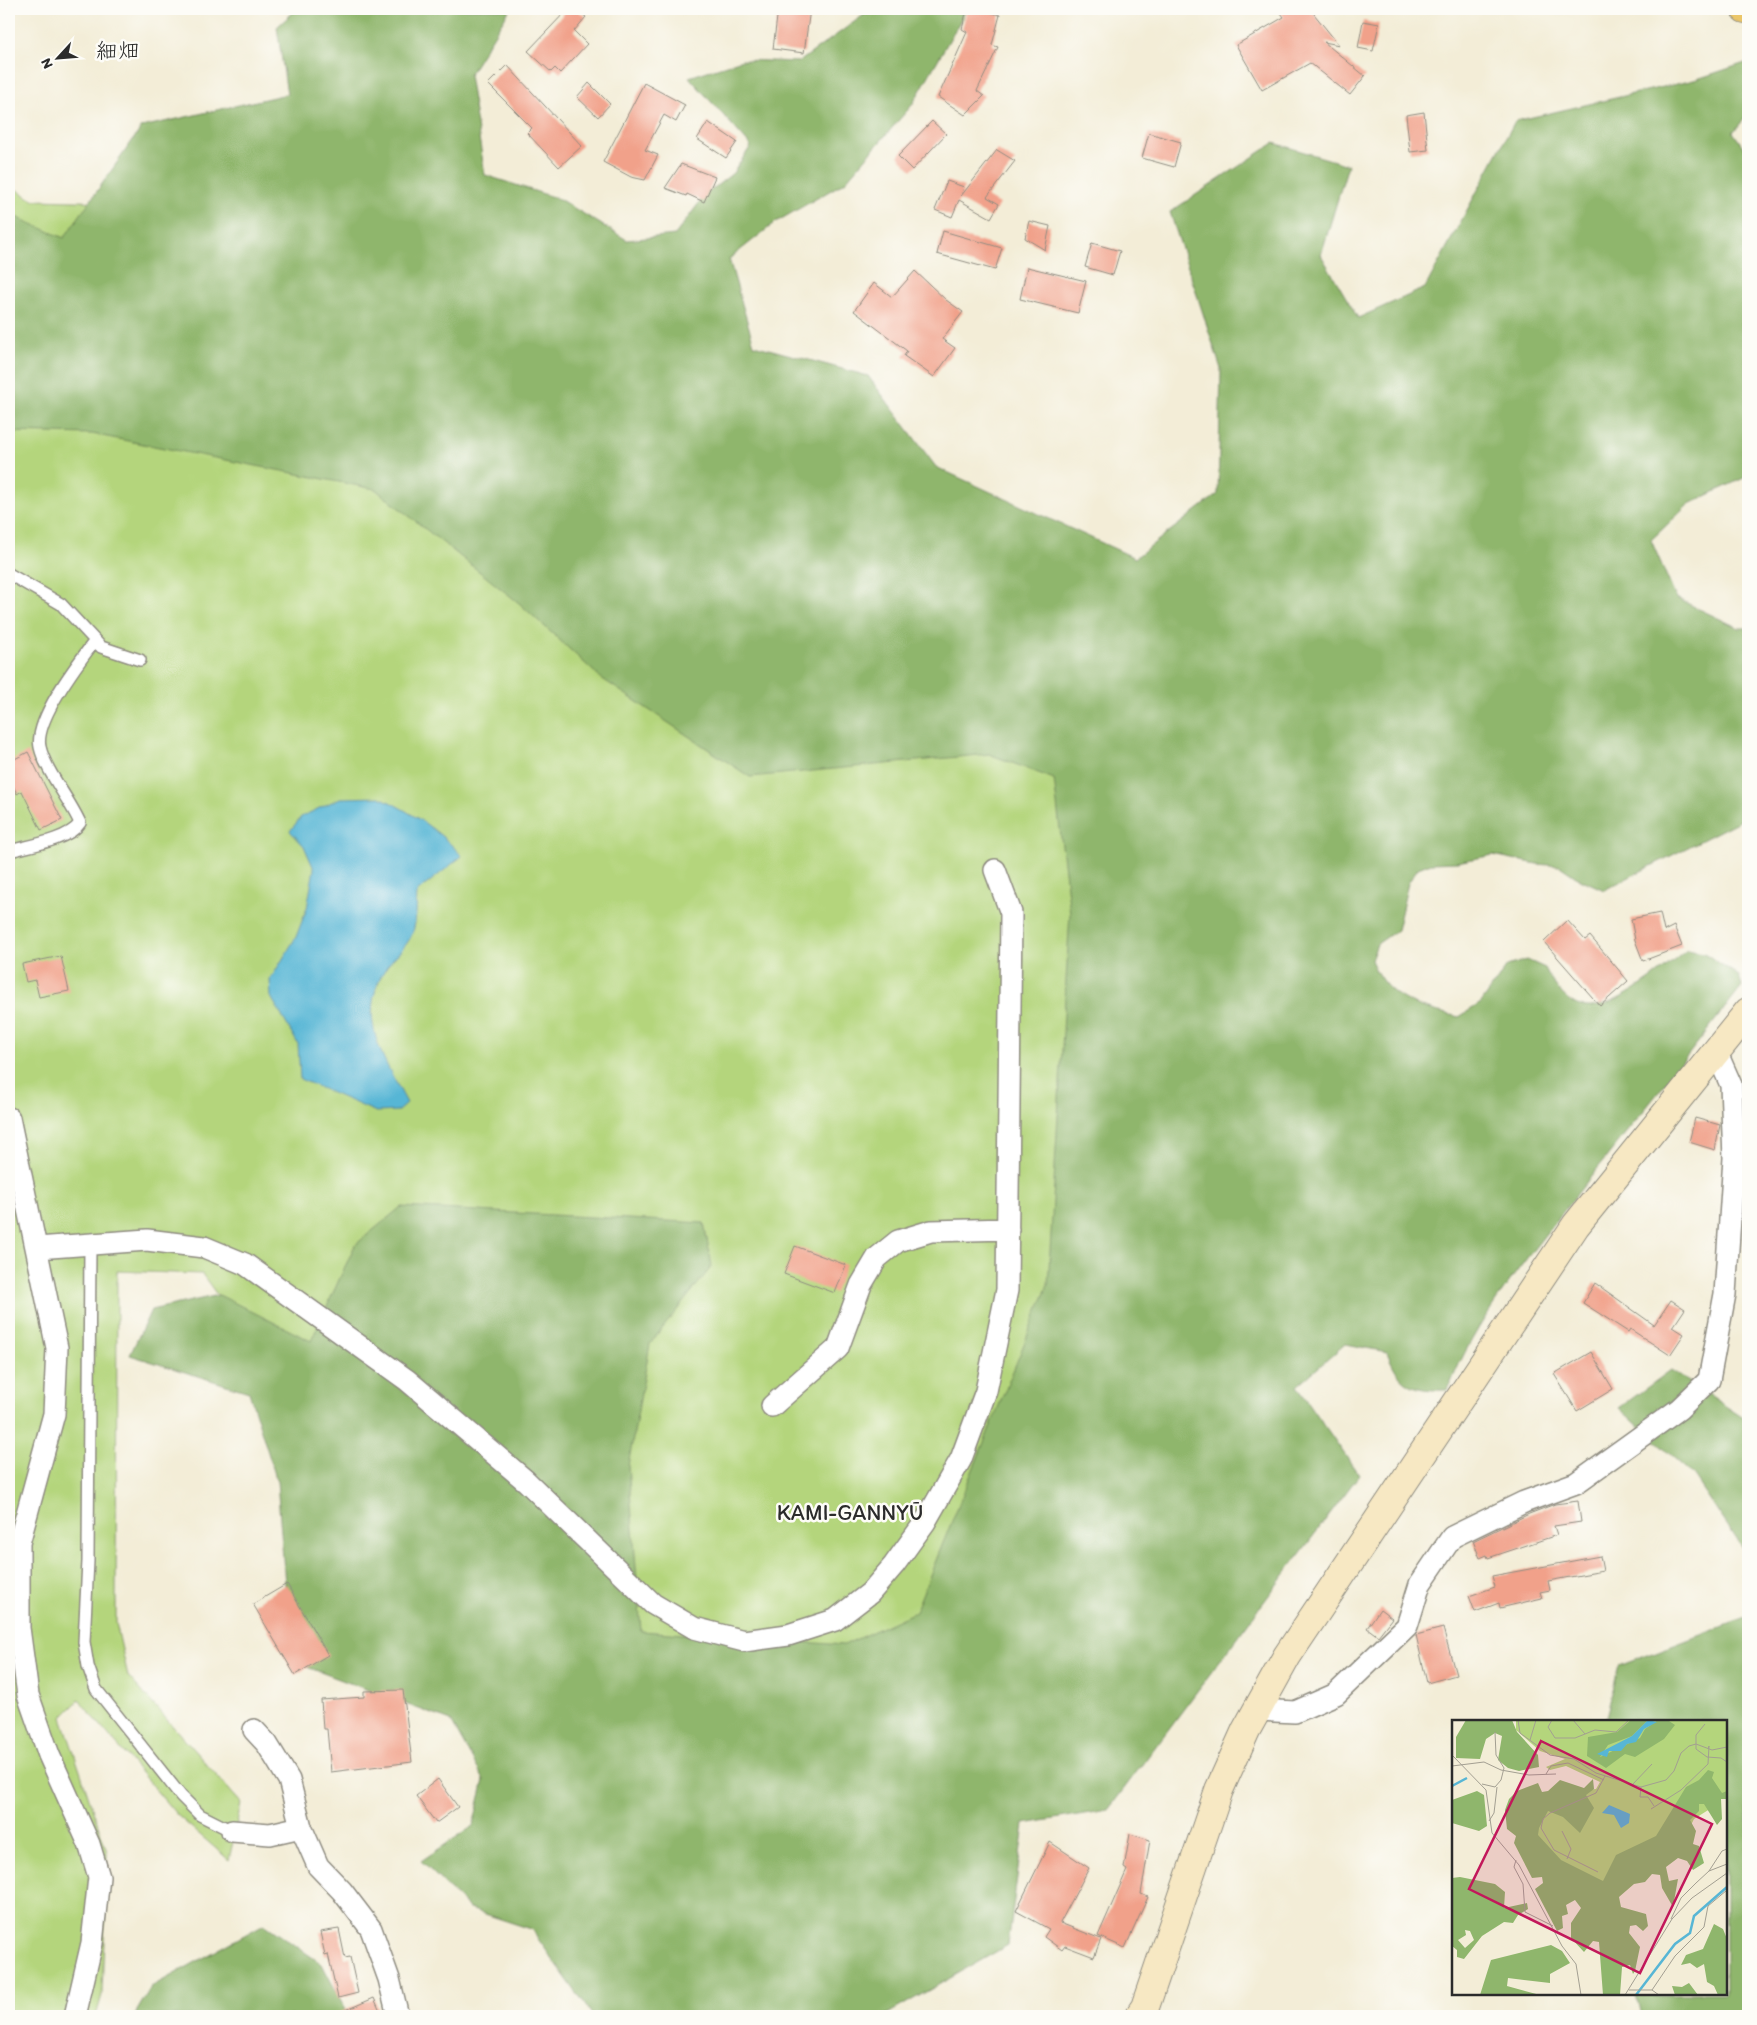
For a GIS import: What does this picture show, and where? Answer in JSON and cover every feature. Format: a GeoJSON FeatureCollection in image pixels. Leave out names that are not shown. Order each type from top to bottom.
{"type":"FeatureCollection","features":[{"type":"Feature","properties":{"kind":"street"},"geometry":{"type":"LineString","coordinates":[[37,1248],[147,1240],[204,1247],[245,1264],[407,1380],[526,1482],[653,1604],[694,1628],[744,1641],[788,1635],[835,1620],[870,1594],[925,1522],[961,1459],[986,1391],[1007,1290],[1008,1229],[1011,913],[994,870]]}},
{"type":"Feature","properties":{"kind":"street"},"geometry":{"type":"LineString","coordinates":[[1139,2016],[1144,2007],[1219,1790],[1257,1710],[1287,1656],[1576,1225],[1748,1012]]}},
{"type":"Feature","properties":{"kind":"street"},"geometry":{"type":"LineString","coordinates":[[1257,1710],[1295,1712],[1336,1694],[1407,1626],[1420,1584],[1452,1537],[1524,1502],[1576,1483],[1679,1409],[1709,1380],[1726,1294],[1734,1158],[1731,1085],[1716,1051]]}},
{"type":"Feature","properties":{"kind":"street"},"geometry":{"type":"LineString","coordinates":[[9,1118],[56,1348],[54,1414],[19,1544],[19,1628],[28,1695],[49,1755],[89,1844],[99,1877],[92,1943],[75,2016]]}},
{"type":"Feature","properties":{"kind":"street"},"geometry":{"type":"LineString","coordinates":[[772,1406],[838,1348],[861,1285],[877,1258],[898,1241],[931,1231],[1008,1229]]}},
{"type":"Feature","properties":{"kind":"street"},"geometry":{"type":"LineString","coordinates":[[254,1730],[267,1744],[289,1780],[301,1827],[318,1866],[342,1891],[371,1929],[389,1979],[398,2016]]}},
{"type":"Feature","properties":{"kind":"street"},"geometry":{"type":"LineString","coordinates":[[232,1831],[270,1834],[301,1827]]}},
{"type":"Feature","properties":{"kind":"lane"},"geometry":{"type":"LineString","coordinates":[[9,574],[61,604],[94,642],[107,650],[140,660]]}},
{"type":"Feature","properties":{"kind":"lane"},"geometry":{"type":"LineString","coordinates":[[9,851],[64,836],[76,829],[80,823],[44,757],[40,739],[41,728],[63,685],[94,642]]}},
{"type":"Feature","properties":{"kind":"lane"},"geometry":{"type":"LineString","coordinates":[[90,1244],[88,1561],[84,1642],[88,1666],[96,1689],[181,1796],[200,1815],[232,1831]]}},
{"type":"Feature","properties":{"kind":"green space"},"geometry":{"type":"Polygon","coordinates":[[[297,9],[510,9],[469,75],[485,175],[559,199],[627,240],[675,235],[705,195],[733,173],[751,146],[689,77],[742,60],[799,62],[872,9],[967,9],[912,105],[845,182],[776,222],[729,259],[754,345],[868,376],[936,467],[1135,558],[1218,494],[1221,369],[1170,212],[1274,143],[1348,165],[1321,255],[1358,318],[1425,288],[1515,121],[1694,80],[1748,62],[1748,115],[1733,132],[1748,154],[1748,476],[1689,504],[1651,540],[1676,598],[1739,628],[1748,628],[1747,817],[1604,890],[1576,877],[1560,866],[1537,864],[1493,855],[1457,862],[1431,863],[1418,868],[1408,883],[1397,930],[1377,944],[1371,960],[1386,985],[1406,1001],[1459,1017],[1481,1003],[1507,966],[1527,960],[1545,968],[1558,989],[1572,1002],[1577,1005],[1590,1007],[1620,998],[1651,979],[1687,950],[1704,953],[1739,976],[1742,986],[1518,1270],[1472,1340],[1448,1390],[1426,1389],[1409,1384],[1397,1372],[1387,1352],[1345,1344],[1297,1386],[1359,1475],[1108,1810],[1024,1824],[1008,1945],[884,2016],[593,2016],[531,1929],[470,1909],[421,1861],[473,1826],[484,1780],[451,1721],[291,1661],[277,1481],[249,1392],[130,1355],[151,1310],[219,1295],[311,1341],[355,1245],[401,1207],[704,1223],[712,1266],[650,1344],[628,1466],[641,1631],[844,1645],[915,1612],[1048,1285],[1070,913],[1054,779],[989,754],[750,777],[601,678],[519,603],[375,489],[92,434],[9,432],[9,214],[64,238],[142,127],[287,94],[277,27],[297,9]]]}},
{"type":"Feature","properties":{"kind":"green space"},"geometry":{"type":"Polygon","coordinates":[[[9,185],[33,200],[157,203],[1146,734],[968,1859],[316,1432],[202,1274],[117,1271],[116,1623],[128,1676],[241,1803],[229,1860],[177,1815],[79,1700],[62,1717],[107,1852],[102,1995],[96,2016],[9,2016],[9,185]]]}},
{"type":"Feature","properties":{"kind":"green space"},"geometry":{"type":"Polygon","coordinates":[[[1671,1370],[1748,1421],[1748,1556],[1694,1476],[1619,1408],[1671,1370]]]}},
{"type":"Feature","properties":{"kind":"green space"},"geometry":{"type":"Polygon","coordinates":[[[1748,1617],[1748,2016],[1642,2016],[1637,1995],[1727,1995],[1727,1720],[1605,1720],[1619,1666],[1748,1617]]]}},
{"type":"Feature","properties":{"kind":"green space"},"geometry":{"type":"Polygon","coordinates":[[[264,1924],[322,1964],[349,2016],[134,2016],[151,1987],[264,1924]]]}},
{"type":"Feature","properties":{"kind":"water"},"geometry":{"type":"Polygon","coordinates":[[[380,797],[424,823],[444,838],[462,856],[417,892],[416,919],[410,939],[387,966],[376,989],[373,1023],[376,1039],[382,1055],[407,1103],[398,1111],[376,1112],[300,1079],[298,1044],[271,997],[270,980],[296,937],[307,908],[314,869],[304,846],[290,831],[301,817],[340,798],[380,797]]]}},
{"type":"Feature","properties":{"kind":"building"},"geometry":{"type":"Polygon","coordinates":[[[568,9],[576,9],[586,17],[574,31],[587,44],[560,73],[555,68],[551,72],[528,51],[568,9]]]}},
{"type":"Feature","properties":{"kind":"building"},"geometry":{"type":"Polygon","coordinates":[[[778,9],[810,9],[804,53],[773,49],[778,9]]]}},
{"type":"Feature","properties":{"kind":"building"},"geometry":{"type":"Polygon","coordinates":[[[967,9],[978,9],[1000,15],[992,45],[998,47],[977,91],[984,96],[965,115],[938,97],[967,32],[962,29],[967,9]]]}},
{"type":"Feature","properties":{"kind":"building"},"geometry":{"type":"Polygon","coordinates":[[[1278,9],[1310,9],[1339,45],[1324,42],[1365,76],[1350,95],[1310,63],[1262,90],[1236,45],[1284,17],[1278,9]]]}},
{"type":"Feature","properties":{"kind":"building"},"geometry":{"type":"Polygon","coordinates":[[[1363,21],[1379,24],[1373,51],[1358,48],[1363,21]]]}},
{"type":"Feature","properties":{"kind":"building"},"geometry":{"type":"Polygon","coordinates":[[[507,65],[582,146],[559,167],[527,133],[532,128],[488,84],[507,65]]]}},
{"type":"Feature","properties":{"kind":"building"},"geometry":{"type":"Polygon","coordinates":[[[589,83],[610,104],[598,117],[577,97],[589,83]]]}},
{"type":"Feature","properties":{"kind":"building"},"geometry":{"type":"Polygon","coordinates":[[[644,83],[685,105],[676,122],[664,115],[645,150],[658,155],[645,180],[631,177],[603,162],[644,83]]]}},
{"type":"Feature","properties":{"kind":"building"},"geometry":{"type":"Polygon","coordinates":[[[1424,112],[1428,150],[1410,152],[1406,115],[1424,112]]]}},
{"type":"Feature","properties":{"kind":"building"},"geometry":{"type":"Polygon","coordinates":[[[932,121],[946,134],[912,170],[898,156],[932,121]]]}},
{"type":"Feature","properties":{"kind":"building"},"geometry":{"type":"Polygon","coordinates":[[[708,122],[737,142],[726,158],[697,139],[708,122]]]}},
{"type":"Feature","properties":{"kind":"building"},"geometry":{"type":"Polygon","coordinates":[[[1149,133],[1181,142],[1174,167],[1142,158],[1149,133]]]}},
{"type":"Feature","properties":{"kind":"building"},"geometry":{"type":"Polygon","coordinates":[[[997,150],[1015,161],[987,197],[999,204],[991,218],[959,200],[952,217],[935,210],[947,181],[964,187],[961,196],[997,150]]]}},
{"type":"Feature","properties":{"kind":"building"},"geometry":{"type":"Polygon","coordinates":[[[681,164],[715,177],[704,202],[687,194],[686,196],[665,188],[681,164]]]}},
{"type":"Feature","properties":{"kind":"building"},"geometry":{"type":"Polygon","coordinates":[[[1029,221],[1050,226],[1045,250],[1025,238],[1029,221]]]}},
{"type":"Feature","properties":{"kind":"building"},"geometry":{"type":"Polygon","coordinates":[[[943,231],[1002,248],[995,270],[937,254],[943,231]]]}},
{"type":"Feature","properties":{"kind":"building"},"geometry":{"type":"Polygon","coordinates":[[[1092,243],[1120,251],[1113,275],[1085,267],[1092,243]]]}},
{"type":"Feature","properties":{"kind":"building"},"geometry":{"type":"Polygon","coordinates":[[[1027,267],[1086,281],[1078,313],[1020,299],[1027,267]]]}},
{"type":"Feature","properties":{"kind":"building"},"geometry":{"type":"Polygon","coordinates":[[[915,271],[946,300],[963,312],[942,339],[955,348],[934,377],[904,356],[907,351],[854,311],[874,283],[892,297],[915,271]]]}},
{"type":"Feature","properties":{"kind":"building"},"geometry":{"type":"Polygon","coordinates":[[[28,752],[62,820],[41,830],[22,791],[17,794],[9,777],[9,762],[28,752]]]}},
{"type":"Feature","properties":{"kind":"building"},"geometry":{"type":"Polygon","coordinates":[[[1660,913],[1664,931],[1674,926],[1682,946],[1643,961],[1635,940],[1631,919],[1660,913]]]}},
{"type":"Feature","properties":{"kind":"building"},"geometry":{"type":"Polygon","coordinates":[[[1567,920],[1585,940],[1590,936],[1628,981],[1600,1006],[1544,942],[1567,920]]]}},
{"type":"Feature","properties":{"kind":"building"},"geometry":{"type":"Polygon","coordinates":[[[61,956],[69,991],[39,997],[35,980],[26,982],[22,964],[61,956]]]}},
{"type":"Feature","properties":{"kind":"building"},"geometry":{"type":"Polygon","coordinates":[[[1695,1118],[1720,1125],[1715,1150],[1689,1142],[1695,1118]]]}},
{"type":"Feature","properties":{"kind":"building"},"geometry":{"type":"Polygon","coordinates":[[[795,1246],[846,1265],[835,1293],[784,1274],[795,1246]]]}},
{"type":"Feature","properties":{"kind":"building"},"geometry":{"type":"Polygon","coordinates":[[[1595,1283],[1654,1325],[1671,1300],[1685,1309],[1673,1327],[1684,1334],[1670,1355],[1630,1329],[1628,1332],[1583,1303],[1595,1283]]]}},
{"type":"Feature","properties":{"kind":"building"},"geometry":{"type":"Polygon","coordinates":[[[1591,1352],[1613,1389],[1577,1411],[1554,1374],[1591,1352]]]}},
{"type":"Feature","properties":{"kind":"building"},"geometry":{"type":"Polygon","coordinates":[[[1578,1501],[1581,1522],[1554,1526],[1557,1535],[1488,1558],[1487,1555],[1480,1558],[1473,1541],[1529,1514],[1555,1504],[1578,1501]]]}},
{"type":"Feature","properties":{"kind":"building"},"geometry":{"type":"Polygon","coordinates":[[[1600,1556],[1603,1571],[1548,1581],[1550,1590],[1540,1592],[1542,1598],[1500,1608],[1499,1603],[1475,1612],[1469,1596],[1495,1587],[1492,1576],[1600,1556]]]}},
{"type":"Feature","properties":{"kind":"building"},"geometry":{"type":"Polygon","coordinates":[[[287,1584],[328,1655],[295,1675],[253,1604],[287,1584]]]}},
{"type":"Feature","properties":{"kind":"building"},"geometry":{"type":"Polygon","coordinates":[[[1380,1609],[1392,1618],[1378,1636],[1367,1628],[1380,1609]]]}},
{"type":"Feature","properties":{"kind":"building"},"geometry":{"type":"Polygon","coordinates":[[[1443,1628],[1456,1675],[1427,1683],[1416,1635],[1443,1628]]]}},
{"type":"Feature","properties":{"kind":"building"},"geometry":{"type":"Polygon","coordinates":[[[403,1690],[412,1762],[331,1772],[327,1729],[323,1729],[321,1700],[364,1697],[364,1691],[403,1690]]]}},
{"type":"Feature","properties":{"kind":"building"},"geometry":{"type":"Polygon","coordinates":[[[438,1779],[458,1807],[436,1823],[416,1796],[438,1779]]]}},
{"type":"Feature","properties":{"kind":"building"},"geometry":{"type":"Polygon","coordinates":[[[1130,1834],[1150,1840],[1141,1894],[1148,1897],[1125,1948],[1098,1936],[1127,1870],[1124,1868],[1130,1834]]]}},
{"type":"Feature","properties":{"kind":"building"},"geometry":{"type":"Polygon","coordinates":[[[1050,1842],[1089,1868],[1060,1923],[1101,1939],[1094,1957],[1065,1946],[1062,1950],[1044,1937],[1049,1929],[1016,1911],[1050,1842]]]}},
{"type":"Feature","properties":{"kind":"building"},"geometry":{"type":"Polygon","coordinates":[[[339,1929],[345,1958],[350,1957],[358,1993],[338,1998],[328,1954],[325,1955],[320,1932],[339,1929]]]}},
{"type":"Feature","properties":{"kind":"building"},"geometry":{"type":"Polygon","coordinates":[[[374,1998],[382,2016],[332,2016],[374,1998]]]}},
{"type":"Feature","properties":{"kind":"district","name":"細畑"},"geometry":{"type":"Point","coordinates":[118,50]}},
{"type":"Feature","properties":{"kind":"district","name":"KAMI-GANNYŪ"},"geometry":{"type":"Point","coordinates":[850,1512]}}]}
